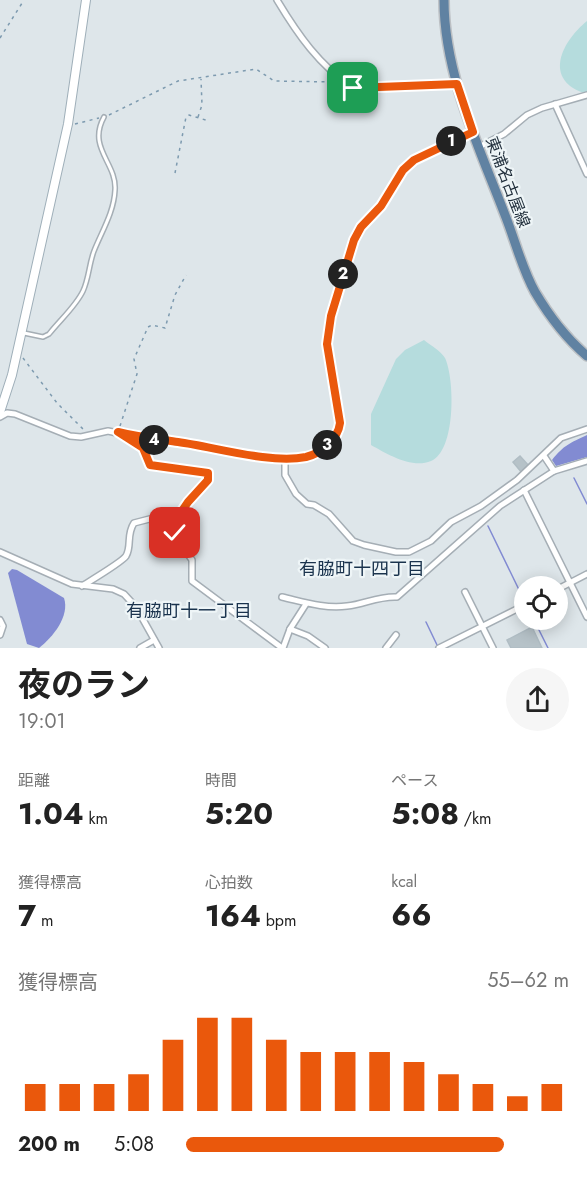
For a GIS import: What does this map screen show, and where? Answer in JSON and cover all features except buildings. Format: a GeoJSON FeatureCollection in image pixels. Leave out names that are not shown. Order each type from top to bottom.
{"type":"FeatureCollection","features":[{"type":"Feature","properties":{"kind":"main road","name":"東浦名古屋線"},"geometry":{"type":"LineString","coordinates":[[444,0],[444,21],[457,84],[473,132],[535,291],[573,344],[587,356]]}},
{"type":"Feature","properties":{"kind":"street"},"geometry":{"type":"LineString","coordinates":[[0,412],[18,350],[68,124],[86,0]]}},
{"type":"Feature","properties":{"kind":"street"},"geometry":{"type":"LineString","coordinates":[[277,0],[300,38],[342,81],[353,88],[457,84]]}},
{"type":"Feature","properties":{"kind":"street"},"geometry":{"type":"LineString","coordinates":[[479,147],[504,134],[527,115],[555,104],[587,96]]}},
{"type":"Feature","properties":{"kind":"street"},"geometry":{"type":"LineString","coordinates":[[555,104],[587,174]]}},
{"type":"Feature","properties":{"kind":"street"},"geometry":{"type":"LineString","coordinates":[[0,417],[7,413],[15,414],[70,436],[81,437],[108,431],[146,439]]}},
{"type":"Feature","properties":{"kind":"street"},"geometry":{"type":"LineString","coordinates":[[285,458],[287,480],[301,499],[329,514],[353,541],[396,552],[409,552],[431,541],[452,522],[481,506],[517,480],[561,438],[587,429]]}},
{"type":"Feature","properties":{"kind":"street"},"geometry":{"type":"LineString","coordinates":[[118,432],[143,448],[150,465],[208,473],[208,480],[188,502],[171,527]]}},
{"type":"Feature","properties":{"kind":"street"},"geometry":{"type":"LineString","coordinates":[[544,456],[554,471]]}},
{"type":"Feature","properties":{"kind":"street"},"geometry":{"type":"LineString","coordinates":[[282,597],[306,604],[350,606],[381,597],[397,597],[477,525],[524,490],[554,471],[587,461]]}},
{"type":"Feature","properties":{"kind":"street"},"geometry":{"type":"LineString","coordinates":[[524,490],[587,617]]}},
{"type":"Feature","properties":{"kind":"street"},"geometry":{"type":"LineString","coordinates":[[82,586],[125,557],[128,548],[128,534],[136,521],[161,516],[171,527],[192,560],[192,581],[283,648],[290,628],[306,604]]}},
{"type":"Feature","properties":{"kind":"street"},"geometry":{"type":"LineString","coordinates":[[0,552],[82,586],[113,589],[124,594],[136,607],[159,648]]}},
{"type":"Feature","properties":{"kind":"street"},"geometry":{"type":"LineString","coordinates":[[570,583],[587,574]]}},
{"type":"Feature","properties":{"kind":"street"},"geometry":{"type":"LineString","coordinates":[[465,591],[493,648]]}},
{"type":"Feature","properties":{"kind":"street"},"geometry":{"type":"LineString","coordinates":[[439,648],[514,611]]}},
{"type":"Feature","properties":{"kind":"street"},"geometry":{"type":"LineString","coordinates":[[0,620],[3,626],[0,635]]}},
{"type":"Feature","properties":{"kind":"street"},"geometry":{"type":"LineString","coordinates":[[290,628],[308,636],[325,648]]}},
{"type":"Feature","properties":{"kind":"street"},"geometry":{"type":"LineString","coordinates":[[386,648],[396,635]]}},
{"type":"Feature","properties":{"kind":"street"},"geometry":{"type":"LineString","coordinates":[[140,648],[154,640]]}},
{"type":"Feature","properties":{"kind":"lane"},"geometry":{"type":"LineString","coordinates":[[21,332],[43,337],[49,334],[83,292],[93,252],[108,219],[115,191],[115,181],[98,138],[99,127],[104,117]]}},
{"type":"Feature","properties":{"kind":"path"},"geometry":{"type":"LineString","coordinates":[[0,38],[24,0]]}},
{"type":"Feature","properties":{"kind":"path"},"geometry":{"type":"LineString","coordinates":[[68,124],[80,124],[104,117],[178,81],[256,69],[269,80],[274,81],[342,81]]}},
{"type":"Feature","properties":{"kind":"path"},"geometry":{"type":"LineString","coordinates":[[198,117],[202,105],[201,78]]}},
{"type":"Feature","properties":{"kind":"path"},"geometry":{"type":"LineString","coordinates":[[175,173],[186,117],[189,115],[210,121]]}},
{"type":"Feature","properties":{"kind":"path"},"geometry":{"type":"LineString","coordinates":[[146,439],[176,441],[285,458],[303,457],[318,452],[339,430],[340,416],[332,386],[327,344],[331,316],[354,240],[361,227],[381,206],[403,170],[414,160],[473,132]]}},
{"type":"Feature","properties":{"kind":"path"},"geometry":{"type":"LineString","coordinates":[[118,432],[137,374],[134,359],[148,327],[152,325],[165,328],[186,274]]}},
{"type":"Feature","properties":{"kind":"path"},"geometry":{"type":"LineString","coordinates":[[18,350],[57,403],[89,434]]}},
{"type":"Feature","properties":{"kind":"shaded area"},"geometry":{"type":"Polygon","coordinates":[[[587,21],[587,94],[573,88],[564,80],[560,71],[560,60],[570,39],[587,21]]]}},
{"type":"Feature","properties":{"kind":"shaded area"},"geometry":{"type":"Polygon","coordinates":[[[424,340],[445,358],[451,382],[451,414],[445,444],[439,455],[431,461],[416,463],[400,459],[371,445],[371,414],[396,359],[405,350],[424,340]]]}},
{"type":"Feature","properties":{"kind":"water"},"geometry":{"type":"Polygon","coordinates":[[[587,435],[587,457],[556,466],[552,460],[560,451],[587,435]]]}},
{"type":"Feature","properties":{"kind":"water"},"geometry":{"type":"Polygon","coordinates":[[[12,569],[64,598],[65,612],[59,626],[39,648],[27,644],[8,573],[12,569]]]}},
{"type":"Feature","properties":{"kind":"waterway"},"geometry":{"type":"LineString","coordinates":[[574,478],[587,504]]}},
{"type":"Feature","properties":{"kind":"waterway"},"geometry":{"type":"LineString","coordinates":[[488,526],[514,579]]}},
{"type":"Feature","properties":{"kind":"waterway"},"geometry":{"type":"LineString","coordinates":[[426,622],[438,647]]}},
{"type":"Feature","properties":{"kind":"waterway"},"geometry":{"type":"LineString","coordinates":[[539,630],[548,648]]}},
{"type":"Feature","properties":{"kind":"district","name":"有脇町十四丁目"},"geometry":{"type":"Point","coordinates":[362,569]}},
{"type":"Feature","properties":{"kind":"district","name":"有脇町十一丁目"},"geometry":{"type":"Point","coordinates":[189,611]}},
{"type":"Feature","properties":{"kind":"route"},"geometry":{"type":"LineString","coordinates":[[175,533],[171,527],[188,502],[208,480],[208,473],[150,465],[143,448],[118,432],[146,439],[176,441],[272,458],[310,456],[335,438],[339,430],[340,416],[332,386],[327,344],[331,316],[354,240],[361,227],[381,206],[403,170],[414,160],[473,132],[457,84],[353,88]]}}]}
